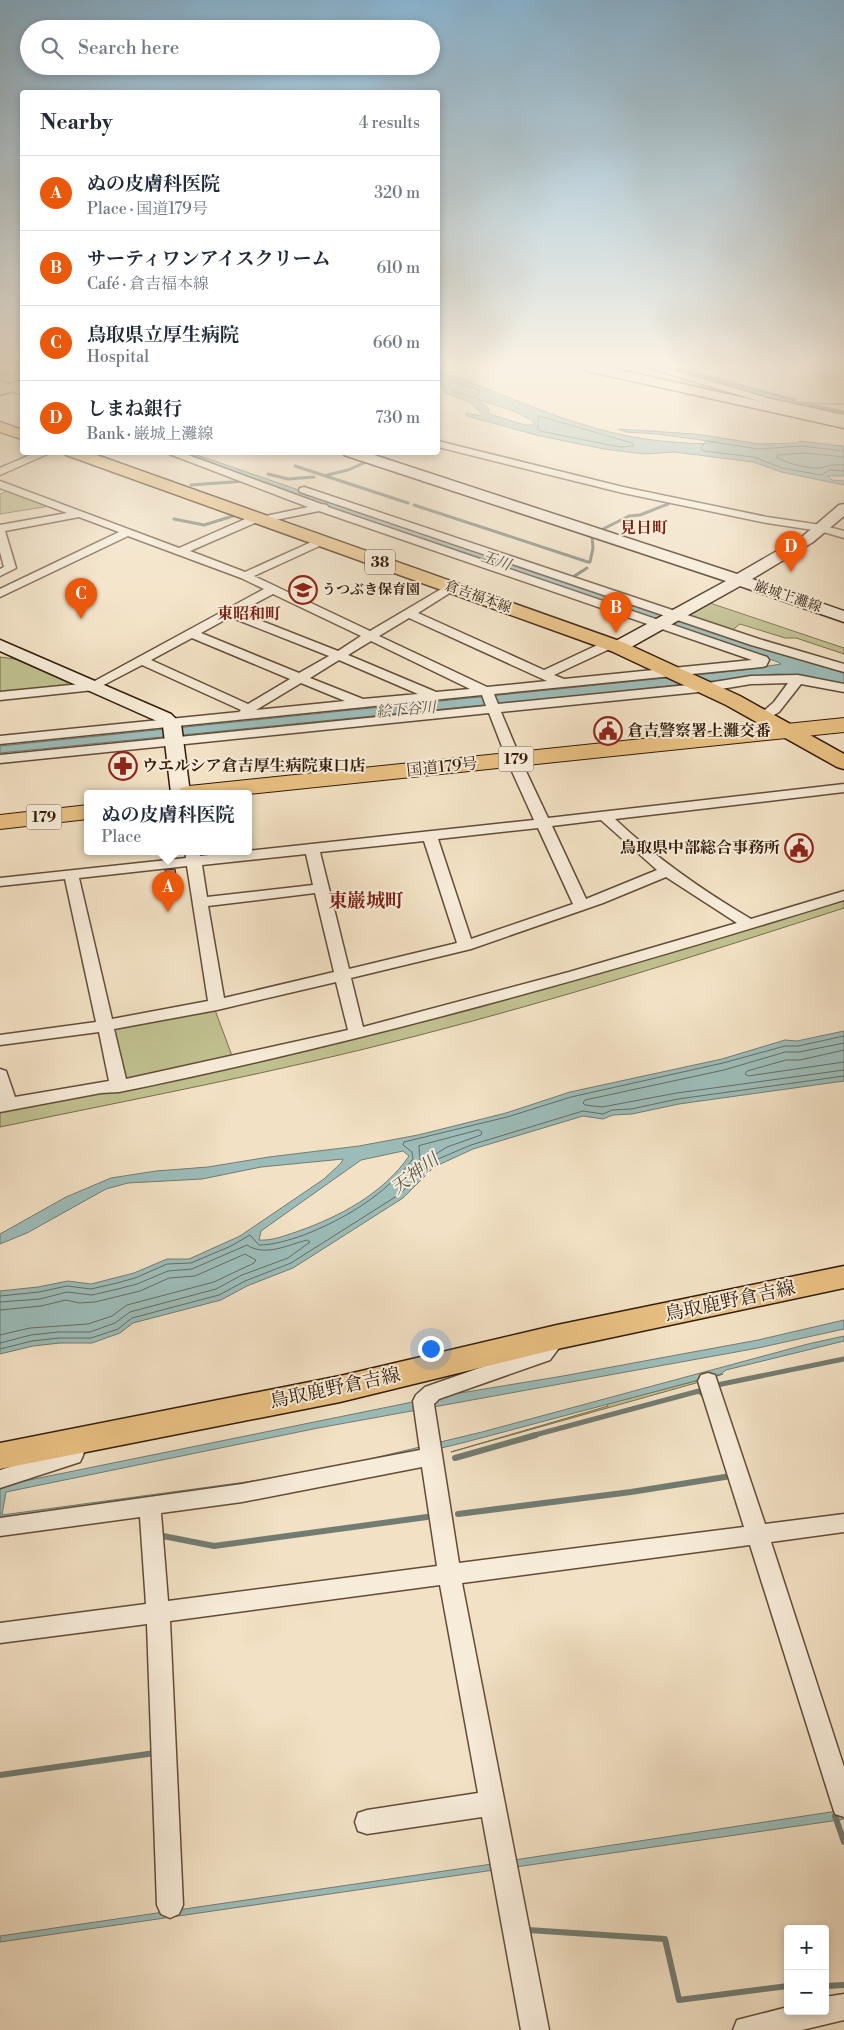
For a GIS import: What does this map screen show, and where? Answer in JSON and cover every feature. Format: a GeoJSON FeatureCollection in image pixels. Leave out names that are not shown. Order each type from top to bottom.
{"type":"FeatureCollection","features":[{"type":"Feature","properties":{"kind":"highway","name":"国道179号"},"geometry":{"type":"LineString","coordinates":[[797,734],[844,725]]}},
{"type":"Feature","properties":{"kind":"highway","name":"国道179号"},"geometry":{"type":"LineString","coordinates":[[222,790],[516,763],[797,734],[844,732]]}},
{"type":"Feature","properties":{"kind":"highway","name":"国道179号"},"geometry":{"type":"LineString","coordinates":[[252,795],[516,763]]}},
{"type":"Feature","properties":{"kind":"highway","name":"179"},"geometry":{"type":"LineString","coordinates":[[0,813],[84,804]]}},
{"type":"Feature","properties":{"kind":"highway","name":"179"},"geometry":{"type":"LineString","coordinates":[[0,822],[84,812]]}},
{"type":"Feature","properties":{"kind":"main road","name":"倉吉福本線"},"geometry":{"type":"LineString","coordinates":[[99,462],[614,646],[707,686],[797,734]]}},
{"type":"Feature","properties":{"kind":"main road"},"geometry":{"type":"LineString","coordinates":[[797,734],[844,763]]}},
{"type":"Feature","properties":{"kind":"main road","name":"鳥取鹿野倉吉線"},"geometry":{"type":"LineString","coordinates":[[0,1456],[340,1389],[557,1337],[844,1277]]}},
{"type":"Feature","properties":{"kind":"street"},"geometry":{"type":"LineString","coordinates":[[0,472],[24,462]]}},
{"type":"Feature","properties":{"kind":"street"},"geometry":{"type":"LineString","coordinates":[[195,462],[321,508],[668,620],[844,668]]}},
{"type":"Feature","properties":{"kind":"street"},"geometry":{"type":"LineString","coordinates":[[226,462],[668,620],[763,662],[773,679]]}},
{"type":"Feature","properties":{"kind":"street"},"geometry":{"type":"LineString","coordinates":[[379,462],[739,580]]}},
{"type":"Feature","properties":{"kind":"street"},"geometry":{"type":"LineString","coordinates":[[509,462],[623,490],[768,520],[823,526],[844,535]]}},
{"type":"Feature","properties":{"kind":"street"},"geometry":{"type":"LineString","coordinates":[[0,484],[245,576],[441,671],[491,701],[516,763],[581,905]]}},
{"type":"Feature","properties":{"kind":"street"},"geometry":{"type":"LineString","coordinates":[[181,551],[259,519],[321,508],[337,501]]}},
{"type":"Feature","properties":{"kind":"street","name":"巌城上灘線"},"geometry":{"type":"LineString","coordinates":[[739,580],[808,539],[844,508]]}},
{"type":"Feature","properties":{"kind":"street"},"geometry":{"type":"LineString","coordinates":[[0,528],[82,514]]}},
{"type":"Feature","properties":{"kind":"street"},"geometry":{"type":"LineString","coordinates":[[0,532],[10,568],[0,573]]}},
{"type":"Feature","properties":{"kind":"street"},"geometry":{"type":"LineString","coordinates":[[3,590],[128,532]]}},
{"type":"Feature","properties":{"kind":"street"},"geometry":{"type":"LineString","coordinates":[[245,576],[322,541]]}},
{"type":"Feature","properties":{"kind":"street"},"geometry":{"type":"LineString","coordinates":[[545,674],[614,646],[668,620],[739,580]]}},
{"type":"Feature","properties":{"kind":"street","name":"巌城上灘線"},"geometry":{"type":"LineString","coordinates":[[739,580],[844,617]]}},
{"type":"Feature","properties":{"kind":"street"},"geometry":{"type":"LineString","coordinates":[[246,713],[369,636],[452,587]]}},
{"type":"Feature","properties":{"kind":"street"},"geometry":{"type":"LineString","coordinates":[[0,696],[94,686],[272,589]]}},
{"type":"Feature","properties":{"kind":"street"},"geometry":{"type":"LineString","coordinates":[[229,613],[338,655],[437,697]]}},
{"type":"Feature","properties":{"kind":"street"},"geometry":{"type":"LineString","coordinates":[[408,613],[564,684]]}},
{"type":"Feature","properties":{"kind":"street"},"geometry":{"type":"LineString","coordinates":[[191,633],[362,704]]}},
{"type":"Feature","properties":{"kind":"street"},"geometry":{"type":"LineString","coordinates":[[0,645],[165,718],[173,733],[181,790]]}},
{"type":"Feature","properties":{"kind":"street"},"geometry":{"type":"LineString","coordinates":[[0,740],[173,733],[246,713],[437,697],[491,701],[564,684],[682,674],[763,662],[779,650]]}},
{"type":"Feature","properties":{"kind":"street"},"geometry":{"type":"LineString","coordinates":[[141,660],[246,713]]}},
{"type":"Feature","properties":{"kind":"street"},"geometry":{"type":"LineString","coordinates":[[413,686],[441,671]]}},
{"type":"Feature","properties":{"kind":"street"},"geometry":{"type":"LineString","coordinates":[[0,759],[173,733],[491,701],[707,686],[728,682],[773,679],[814,681],[844,688]]}},
{"type":"Feature","properties":{"kind":"street"},"geometry":{"type":"LineString","coordinates":[[764,717],[774,711],[786,692],[798,679]]}},
{"type":"Feature","properties":{"kind":"street"},"geometry":{"type":"LineString","coordinates":[[252,852],[430,836],[844,788]]}},
{"type":"Feature","properties":{"kind":"street"},"geometry":{"type":"LineString","coordinates":[[604,816],[622,835],[666,872],[750,926]]}},
{"type":"Feature","properties":{"kind":"street"},"geometry":{"type":"LineString","coordinates":[[430,836],[466,946]]}},
{"type":"Feature","properties":{"kind":"street"},"geometry":{"type":"LineString","coordinates":[[312,848],[345,976],[357,1034]]}},
{"type":"Feature","properties":{"kind":"street"},"geometry":{"type":"LineString","coordinates":[[0,882],[208,855]]}},
{"type":"Feature","properties":{"kind":"street"},"geometry":{"type":"LineString","coordinates":[[193,856],[218,1005]]}},
{"type":"Feature","properties":{"kind":"street"},"geometry":{"type":"LineString","coordinates":[[0,1040],[104,1026],[218,1005],[466,946],[666,872]]}},
{"type":"Feature","properties":{"kind":"street"},"geometry":{"type":"LineString","coordinates":[[71,874],[119,1086]]}},
{"type":"Feature","properties":{"kind":"street"},"geometry":{"type":"LineString","coordinates":[[201,902],[322,888]]}},
{"type":"Feature","properties":{"kind":"street"},"geometry":{"type":"LineString","coordinates":[[0,1075],[4,1105],[101,1087],[119,1086],[232,1064],[357,1034],[603,969],[750,926],[844,895]]}},
{"type":"Feature","properties":{"kind":"street"},"geometry":{"type":"LineString","coordinates":[[535,2030],[450,1573],[423,1401],[432,1393],[543,1354],[557,1337]]}},
{"type":"Feature","properties":{"kind":"street"},"geometry":{"type":"LineString","coordinates":[[708,1381],[844,1805]]}},
{"type":"Feature","properties":{"kind":"street"},"geometry":{"type":"LineString","coordinates":[[0,1479],[73,1456],[75,1440]]}},
{"type":"Feature","properties":{"kind":"street"},"geometry":{"type":"LineString","coordinates":[[0,1527],[304,1482],[432,1456]]}},
{"type":"Feature","properties":{"kind":"street"},"geometry":{"type":"LineString","coordinates":[[150,1506],[158,1613],[170,1905]]}},
{"type":"Feature","properties":{"kind":"street"},"geometry":{"type":"LineString","coordinates":[[0,1633],[844,1523]]}},
{"type":"Feature","properties":{"kind":"street"},"geometry":{"type":"LineString","coordinates":[[367,1822],[492,1803]]}},
{"type":"Feature","properties":{"kind":"street"},"geometry":{"type":"LineString","coordinates":[[829,2010],[844,2007]]}},
{"type":"Feature","properties":{"kind":"street"},"geometry":{"type":"LineString","coordinates":[[746,2030],[808,2015]]}},
{"type":"Feature","properties":{"kind":"green space"},"geometry":{"type":"Polygon","coordinates":[[[10,490],[50,506],[0,514],[0,494],[10,490]]]}},
{"type":"Feature","properties":{"kind":"green space"},"geometry":{"type":"Polygon","coordinates":[[[710,603],[844,648],[844,654],[796,638],[785,638],[740,624],[730,632],[687,616],[710,603]]]}},
{"type":"Feature","properties":{"kind":"green space"},"geometry":{"type":"Polygon","coordinates":[[[0,657],[15,659],[67,682],[67,688],[0,694],[0,657]]]}},
{"type":"Feature","properties":{"kind":"green space"},"geometry":{"type":"Polygon","coordinates":[[[844,896],[844,908],[631,975],[470,1022],[260,1073],[0,1127],[0,1110],[241,1065],[844,896]]]}},
{"type":"Feature","properties":{"kind":"green space"},"geometry":{"type":"Polygon","coordinates":[[[215,1010],[234,1061],[130,1081],[123,1077],[112,1032],[117,1026],[215,1010]]]}},
{"type":"Feature","properties":{"kind":"green space"},"geometry":{"type":"Polygon","coordinates":[[[723,1374],[451,1452],[608,1406],[607,1404],[723,1374]]]}},
{"type":"Feature","properties":{"kind":"water"},"geometry":{"type":"Polygon","coordinates":[[[198,462],[216,462],[725,636],[844,673],[844,685],[802,675],[775,674],[604,693],[0,753],[0,746],[744,670],[781,664],[198,462]]]}},
{"type":"Feature","properties":{"kind":"water"},"geometry":{"type":"Polygon","coordinates":[[[751,462],[844,462],[844,476],[828,476],[832,480],[844,481],[844,485],[781,472],[751,462]]]}},
{"type":"Feature","properties":{"kind":"water","name":"天神川"},"geometry":{"type":"Polygon","coordinates":[[[844,1031],[844,1081],[679,1104],[632,1114],[613,1115],[603,1119],[583,1116],[473,1149],[434,1167],[403,1198],[293,1268],[247,1286],[221,1300],[133,1323],[120,1333],[92,1343],[60,1343],[33,1346],[0,1354],[0,1291],[38,1287],[68,1281],[91,1284],[134,1273],[167,1259],[189,1259],[240,1236],[324,1179],[343,1159],[261,1167],[202,1179],[128,1183],[106,1189],[27,1233],[0,1244],[0,1234],[66,1197],[111,1178],[156,1171],[208,1167],[269,1157],[359,1146],[418,1135],[506,1113],[570,1092],[722,1059],[785,1040],[797,1041],[844,1031]],[[403,1151],[361,1160],[261,1231],[259,1240],[273,1239],[296,1232],[328,1219],[359,1203],[386,1182],[409,1156],[403,1151]]]}},
{"type":"Feature","properties":{"kind":"water"},"geometry":{"type":"Polygon","coordinates":[[[844,1320],[844,1329],[758,1348],[318,1428],[6,1492],[2,1515],[246,1482],[345,1465],[482,1432],[844,1336],[844,1341],[726,1370],[721,1374],[466,1442],[351,1470],[0,1522],[0,1486],[442,1396],[758,1340],[844,1320]]]}},
{"type":"Feature","properties":{"kind":"water"},"geometry":{"type":"Polygon","coordinates":[[[844,1810],[844,1819],[832,1821],[516,1867],[514,1860],[844,1810]]]}},
{"type":"Feature","properties":{"kind":"water"},"geometry":{"type":"Polygon","coordinates":[[[492,1864],[494,1870],[0,1942],[0,1936],[492,1864]]]}},
{"type":"Feature","properties":{"kind":"building"},"geometry":{"type":"Polygon","coordinates":[[[175,869],[177,881],[167,882],[165,870],[175,869]]]}},
{"type":"Feature","properties":{"kind":"waterway"},"geometry":{"type":"LineString","coordinates":[[327,475],[348,470],[366,462]]}},
{"type":"Feature","properties":{"kind":"waterway"},"geometry":{"type":"LineString","coordinates":[[295,466],[408,503]]}},
{"type":"Feature","properties":{"kind":"waterway"},"geometry":{"type":"LineString","coordinates":[[268,474],[288,479],[314,477]]}},
{"type":"Feature","properties":{"kind":"waterway"},"geometry":{"type":"LineString","coordinates":[[191,485],[246,481]]}},
{"type":"Feature","properties":{"kind":"waterway"},"geometry":{"type":"LineString","coordinates":[[603,529],[629,516],[640,515],[668,504]]}},
{"type":"Feature","properties":{"kind":"waterway"},"geometry":{"type":"LineString","coordinates":[[414,505],[588,562],[590,562],[593,548],[592,536]]}},
{"type":"Feature","properties":{"kind":"waterway"},"geometry":{"type":"LineString","coordinates":[[174,519],[204,525],[233,516]]}},
{"type":"Feature","properties":{"kind":"waterway"},"geometry":{"type":"LineString","coordinates":[[573,577],[587,568]]}},
{"type":"Feature","properties":{"kind":"waterway"},"geometry":{"type":"LineString","coordinates":[[717,1385],[844,1359]]}},
{"type":"Feature","properties":{"kind":"waterway"},"geometry":{"type":"LineString","coordinates":[[531,1436],[699,1391],[706,1397]]}},
{"type":"Feature","properties":{"kind":"waterway"},"geometry":{"type":"LineString","coordinates":[[455,1458],[536,1435]]}},
{"type":"Feature","properties":{"kind":"waterway"},"geometry":{"type":"LineString","coordinates":[[458,1514],[631,1492],[731,1476]]}},
{"type":"Feature","properties":{"kind":"waterway"},"geometry":{"type":"LineString","coordinates":[[158,1535],[214,1546],[427,1517]]}},
{"type":"Feature","properties":{"kind":"waterway"},"geometry":{"type":"LineString","coordinates":[[0,1775],[155,1753]]}},
{"type":"Feature","properties":{"kind":"waterway"},"geometry":{"type":"LineString","coordinates":[[835,1816],[844,1842]]}},
{"type":"Feature","properties":{"kind":"waterway"},"geometry":{"type":"LineString","coordinates":[[528,1930],[665,1939],[679,2000],[784,1987]]}},
{"type":"Feature","properties":{"kind":"waterway"},"geometry":{"type":"LineString","coordinates":[[829,1986],[844,1985]]}},
{"type":"Feature","properties":{"kind":"place","name":"しまね銀行"},"geometry":{"type":"Point","coordinates":[791,572]}},
{"type":"Feature","properties":{"kind":"place","name":"うつぶき保育園"},"geometry":{"type":"Point","coordinates":[303,590]}},
{"type":"Feature","properties":{"kind":"place","name":"鳥取県立厚生病院"},"geometry":{"type":"Point","coordinates":[81,619]}},
{"type":"Feature","properties":{"kind":"place","name":"サーティワンアイスクリーム"},"geometry":{"type":"Point","coordinates":[616,633]}},
{"type":"Feature","properties":{"kind":"place","name":"倉吉警察署上灘交番"},"geometry":{"type":"Point","coordinates":[608,731]}},
{"type":"Feature","properties":{"kind":"place","name":"ウエルシア倉吉厚生病院東口店"},"geometry":{"type":"Point","coordinates":[123,766]}},
{"type":"Feature","properties":{"kind":"place","name":"鳥取県中部総合事務所"},"geometry":{"type":"Point","coordinates":[799,848]}},
{"type":"Feature","properties":{"kind":"place","name":"ぬの皮膚科医院"},"geometry":{"type":"Point","coordinates":[168,912]}},
{"type":"Feature","properties":{"kind":"district","name":"見日町"},"geometry":{"type":"Point","coordinates":[644,528]}},
{"type":"Feature","properties":{"kind":"district","name":"東昭和町"},"geometry":{"type":"Point","coordinates":[249,614]}},
{"type":"Feature","properties":{"kind":"district","name":"東巌城町"},"geometry":{"type":"Point","coordinates":[366,901]}},
{"type":"Feature","properties":{"kind":"water label","name":"玉川"},"geometry":{"type":"Point","coordinates":[496,561]}},
{"type":"Feature","properties":{"kind":"water label","name":"絵下谷川"},"geometry":{"type":"Point","coordinates":[406,710]}}]}
